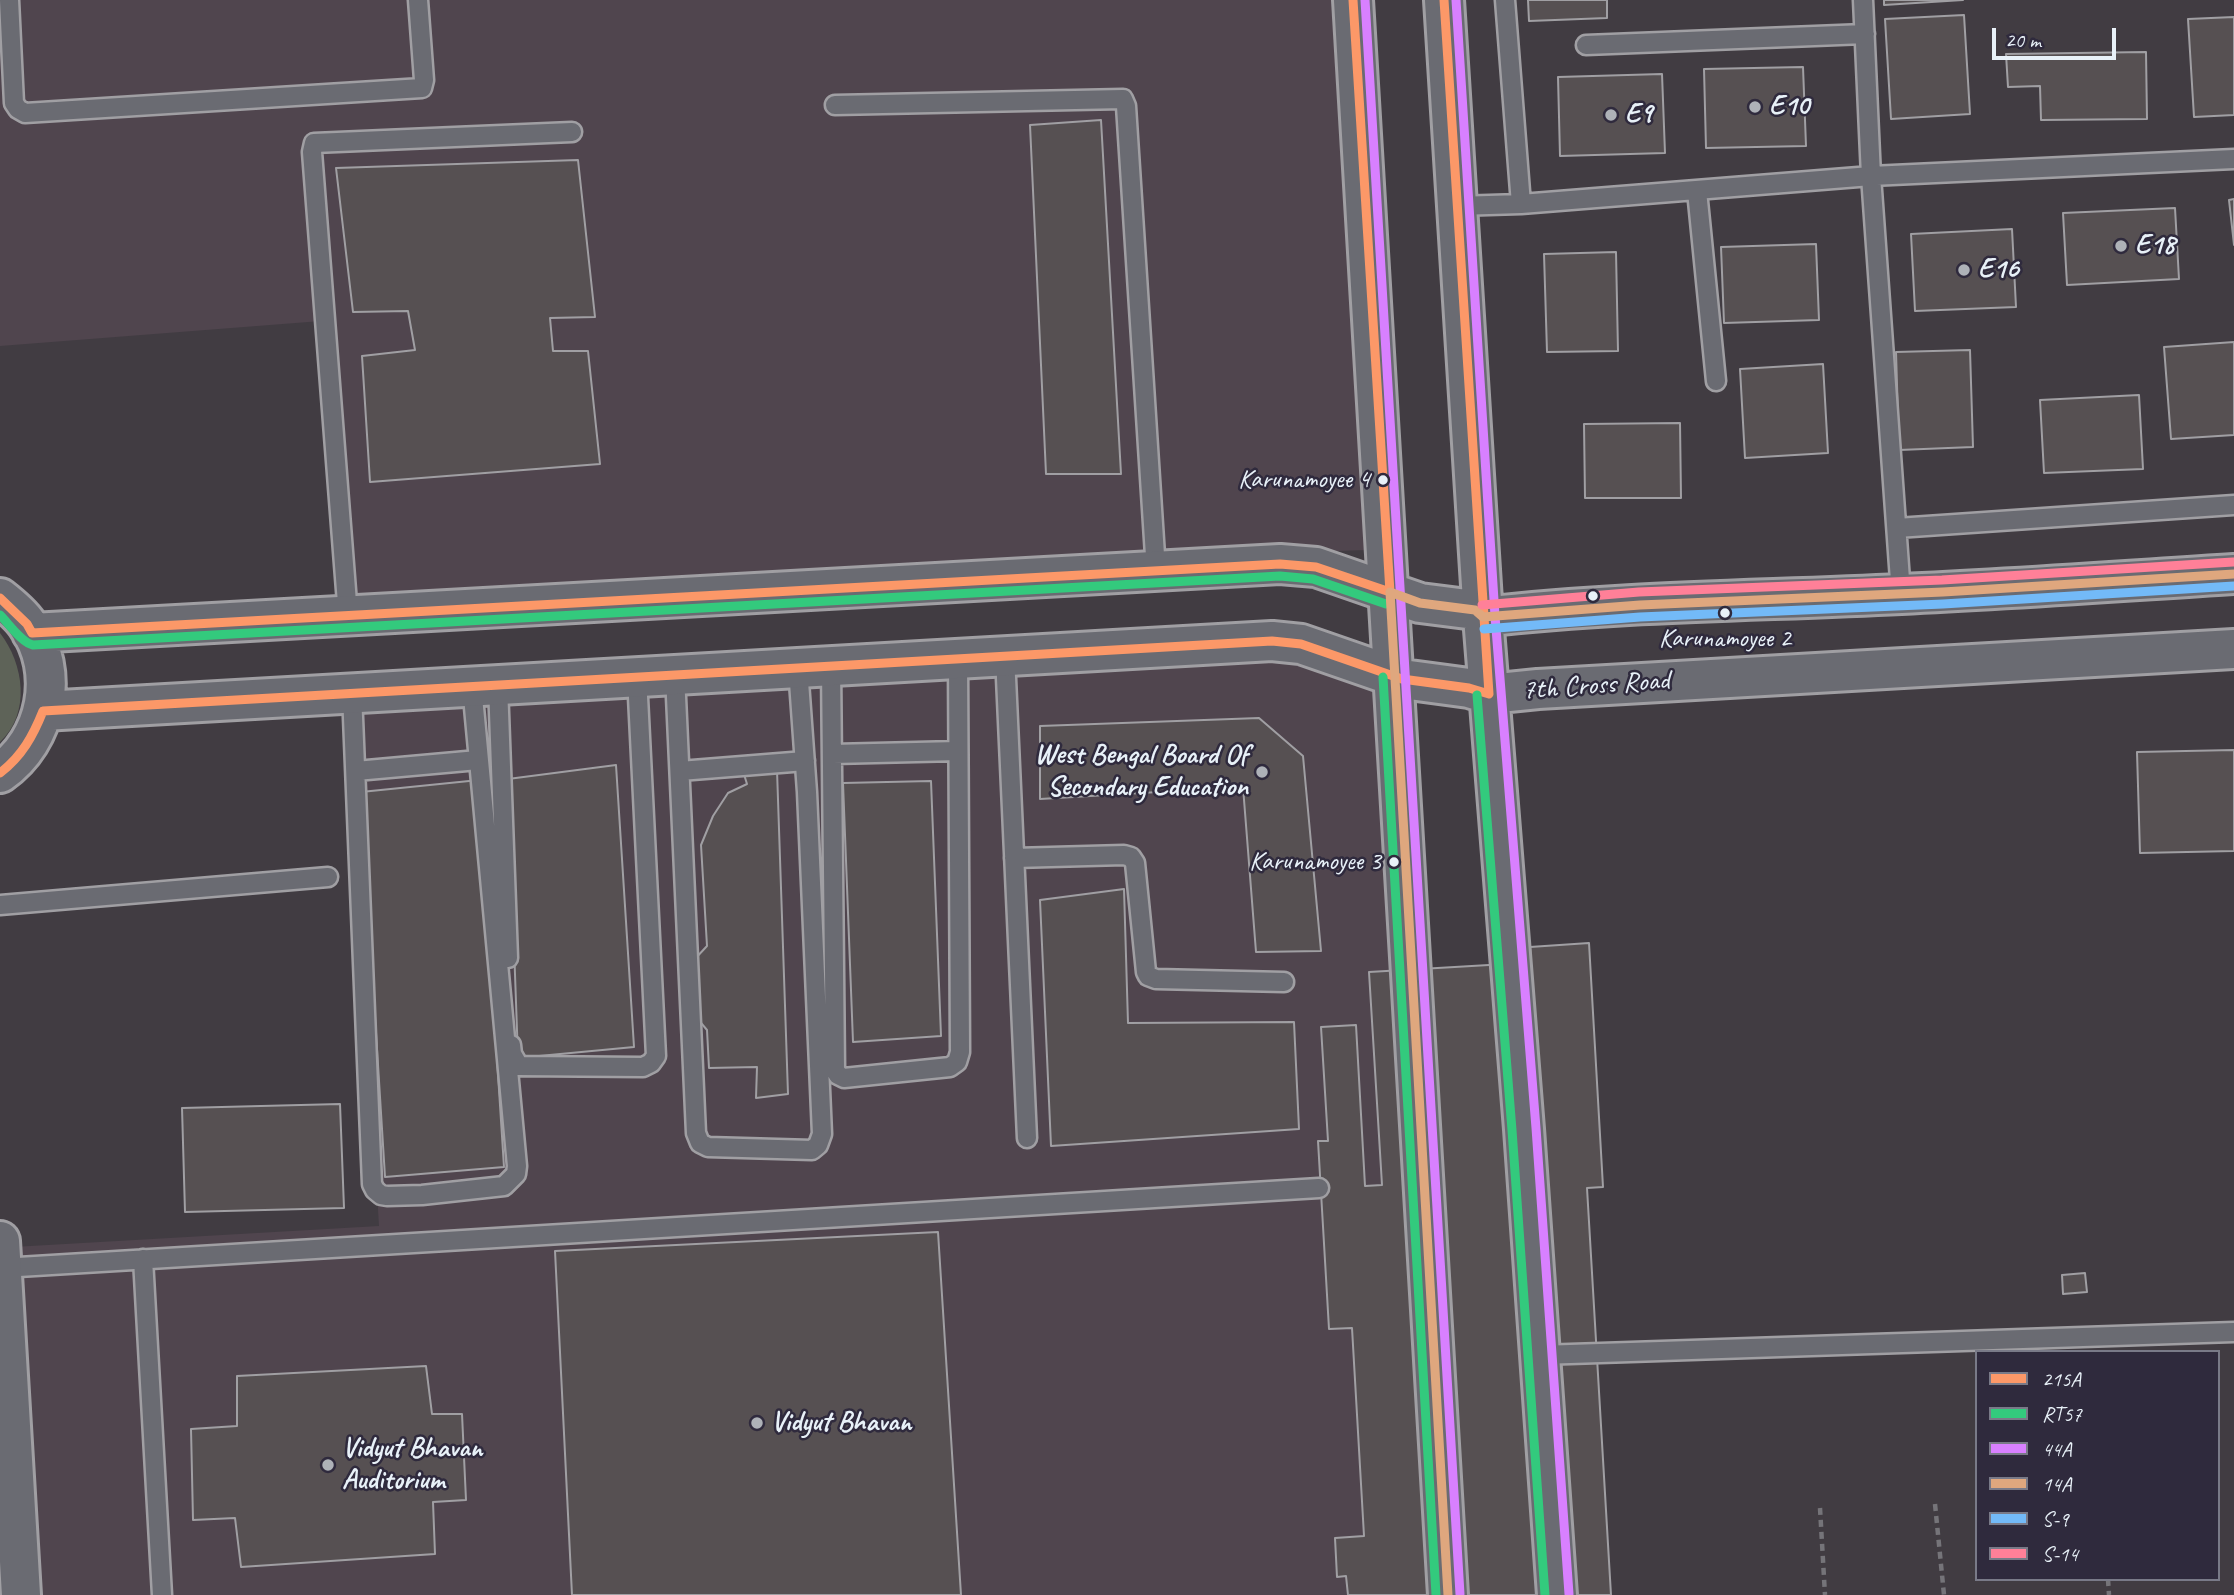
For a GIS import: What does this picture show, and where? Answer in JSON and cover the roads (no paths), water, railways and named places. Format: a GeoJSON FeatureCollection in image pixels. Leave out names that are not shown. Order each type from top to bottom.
{"type":"FeatureCollection","features":[{"type":"Feature","properties":{"kind":"street"},"geometry":{"type":"LineString","coordinates":[[1353,0],[1448,1595]]}},
{"type":"Feature","properties":{"kind":"street"},"geometry":{"type":"LineString","coordinates":[[1444,0],[1483,617],[1557,1595]]}},
{"type":"Feature","properties":{"kind":"street"},"geometry":{"type":"LineString","coordinates":[[32,633],[1292,565],[1317,568],[1420,603],[1475,610],[1483,617],[1533,611],[1901,594],[2234,574]]}},
{"type":"Feature","properties":{"kind":"street"},"geometry":{"type":"LineString","coordinates":[[0,598],[27,624],[44,657],[46,701],[34,736],[12,765],[0,773]]}},
{"type":"Feature","properties":{"kind":"street","name":"7th Cross Road"},"geometry":{"type":"LineString","coordinates":[[43,711],[1272,641],[1300,644],[1395,677],[1469,688],[1489,694],[2234,649]]}},
{"type":"Feature","properties":{"kind":"street"},"geometry":{"type":"LineString","coordinates":[[1,1254],[22,1595]]}},
{"type":"Feature","properties":{"kind":"lane"},"geometry":{"type":"LineString","coordinates":[[9,0],[14,103],[26,113],[422,88],[424,80],[418,0]]}},
{"type":"Feature","properties":{"kind":"lane"},"geometry":{"type":"LineString","coordinates":[[1506,0],[1521,204]]}},
{"type":"Feature","properties":{"kind":"lane"},"geometry":{"type":"LineString","coordinates":[[1863,0],[1871,176],[1901,594]]}},
{"type":"Feature","properties":{"kind":"lane"},"geometry":{"type":"LineString","coordinates":[[1586,45],[1865,34]]}},
{"type":"Feature","properties":{"kind":"lane"},"geometry":{"type":"LineString","coordinates":[[835,105],[1124,99],[1156,571]]}},
{"type":"Feature","properties":{"kind":"lane"},"geometry":{"type":"LineString","coordinates":[[348,616],[312,152],[314,143],[572,132]]}},
{"type":"Feature","properties":{"kind":"lane"},"geometry":{"type":"LineString","coordinates":[[1457,206],[1521,204],[1871,176],[2234,159]]}},
{"type":"Feature","properties":{"kind":"lane"},"geometry":{"type":"LineString","coordinates":[[1697,191],[1716,381]]}},
{"type":"Feature","properties":{"kind":"lane"},"geometry":{"type":"LineString","coordinates":[[1897,528],[2234,505]]}},
{"type":"Feature","properties":{"kind":"lane"},"geometry":{"type":"LineString","coordinates":[[1005,656],[1027,1139]]}},
{"type":"Feature","properties":{"kind":"lane"},"geometry":{"type":"LineString","coordinates":[[815,667],[833,754],[835,1070],[838,1076],[844,1078],[950,1066],[957,1062],[960,1052],[958,659]]}},
{"type":"Feature","properties":{"kind":"lane"},"geometry":{"type":"LineString","coordinates":[[675,675],[696,1133],[699,1143],[708,1147],[812,1150],[818,1145],[822,1134],[805,761],[815,667]]}},
{"type":"Feature","properties":{"kind":"lane"},"geometry":{"type":"LineString","coordinates":[[485,686],[512,1054],[519,1066],[643,1067],[651,1063],[656,1056],[656,1046],[637,677]]}},
{"type":"Feature","properties":{"kind":"lane"},"geometry":{"type":"LineString","coordinates":[[352,693],[372,1184],[381,1195],[422,1195],[504,1186],[516,1174],[517,1166],[478,760],[485,686]]}},
{"type":"Feature","properties":{"kind":"lane"},"geometry":{"type":"LineString","coordinates":[[833,754],[958,751]]}},
{"type":"Feature","properties":{"kind":"lane"},"geometry":{"type":"LineString","coordinates":[[356,771],[478,760]]}},
{"type":"Feature","properties":{"kind":"lane"},"geometry":{"type":"LineString","coordinates":[[680,771],[805,761]]}},
{"type":"Feature","properties":{"kind":"lane"},"geometry":{"type":"LineString","coordinates":[[1014,858],[1131,857],[1135,863],[1148,976],[1156,979],[1284,982]]}},
{"type":"Feature","properties":{"kind":"lane"},"geometry":{"type":"LineString","coordinates":[[0,905],[328,877]]}},
{"type":"Feature","properties":{"kind":"lane"},"geometry":{"type":"LineString","coordinates":[[1,1254],[143,1259],[1319,1188]]}},
{"type":"Feature","properties":{"kind":"lane"},"geometry":{"type":"LineString","coordinates":[[143,1259],[162,1595]]}},
{"type":"Feature","properties":{"kind":"lane"},"geometry":{"type":"LineString","coordinates":[[1539,1355],[2234,1332]]}},
{"type":"Feature","properties":{"kind":"place","name":"E10"},"geometry":{"type":"Point","coordinates":[1755,107]}},
{"type":"Feature","properties":{"kind":"place","name":"E9"},"geometry":{"type":"Point","coordinates":[1611,115]}},
{"type":"Feature","properties":{"kind":"place","name":"E18"},"geometry":{"type":"Point","coordinates":[2121,246]}},
{"type":"Feature","properties":{"kind":"place","name":"E16"},"geometry":{"type":"Point","coordinates":[1964,270]}},
{"type":"Feature","properties":{"kind":"place","name":"Karunamoyee 4"},"geometry":{"type":"Point","coordinates":[1383,480]}},
{"type":"Feature","properties":{"kind":"place","name":"Karunamoyee 2"},"geometry":{"type":"Point","coordinates":[1725,613]}},
{"type":"Feature","properties":{"kind":"place","name":"West Bengal Board Of Secondary Education"},"geometry":{"type":"Point","coordinates":[1262,772]}},
{"type":"Feature","properties":{"kind":"place","name":"Karunamoyee 3"},"geometry":{"type":"Point","coordinates":[1394,862]}},
{"type":"Feature","properties":{"kind":"place","name":"Vidyut Bhavan"},"geometry":{"type":"Point","coordinates":[757,1423]}},
{"type":"Feature","properties":{"kind":"place","name":"Vidyut Bhavan Auditorium"},"geometry":{"type":"Point","coordinates":[328,1465]}}]}
